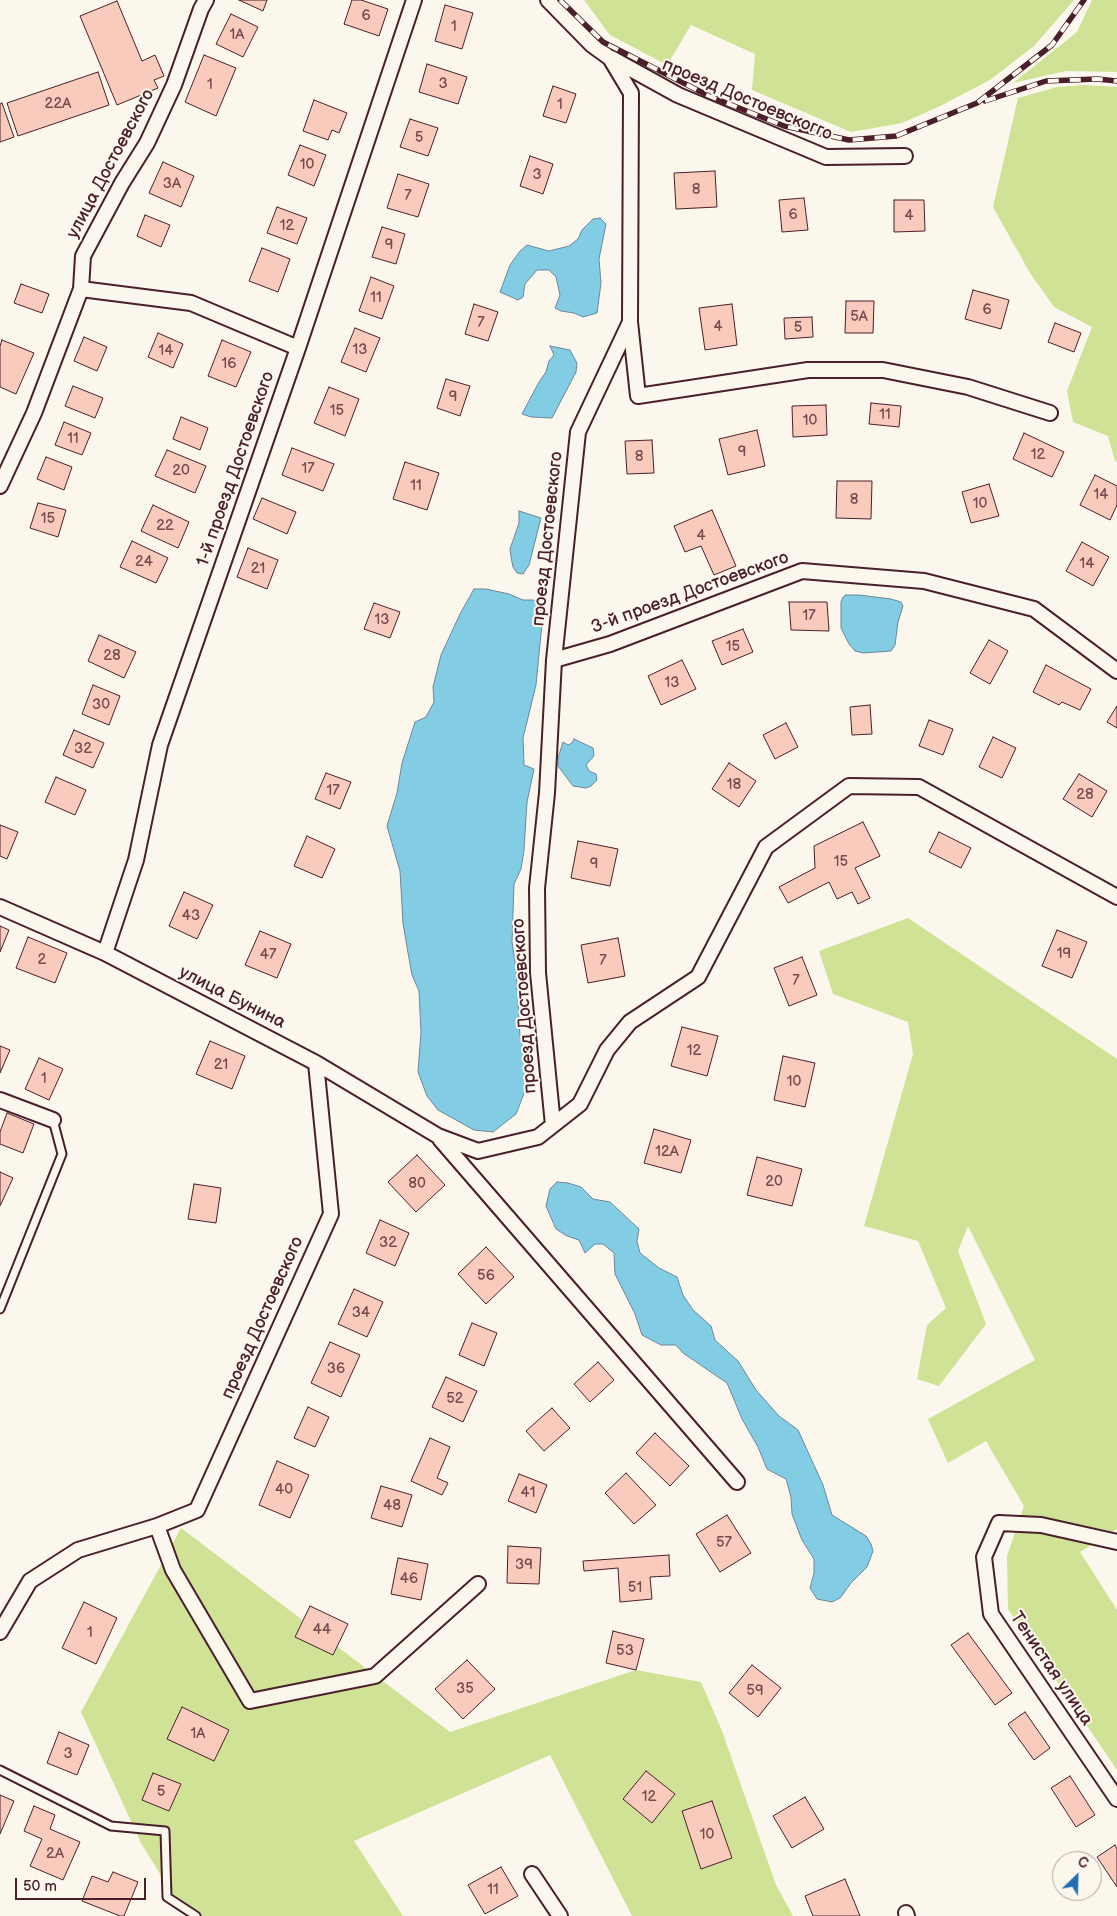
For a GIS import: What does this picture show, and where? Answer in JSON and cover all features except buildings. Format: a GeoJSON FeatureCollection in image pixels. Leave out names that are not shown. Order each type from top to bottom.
{"type":"FeatureCollection","features":[{"type":"Feature","properties":{"kind":"street","name":"улица Достоевского"},"geometry":{"type":"LineString","coordinates":[[0,486],[34,413],[81,289],[83,256],[122,183],[147,143],[174,85],[206,0]]}},
{"type":"Feature","properties":{"kind":"street","name":"1-й проезд Достоевского"},"geometry":{"type":"LineString","coordinates":[[106,953],[136,860],[160,745],[298,348],[414,0]]}},
{"type":"Feature","properties":{"kind":"street","name":"проезд Достоевского"},"geometry":{"type":"LineString","coordinates":[[548,0],[592,45],[610,58],[631,93],[630,322],[578,432],[554,660],[547,793],[537,888],[538,973],[553,1125]]}},
{"type":"Feature","properties":{"kind":"street","name":"проезд Достоевскогго"},"geometry":{"type":"LineString","coordinates":[[610,58],[678,95],[826,157],[905,156]]}},
{"type":"Feature","properties":{"kind":"street"},"geometry":{"type":"LineString","coordinates":[[81,289],[191,303],[298,348]]}},
{"type":"Feature","properties":{"kind":"street"},"geometry":{"type":"LineString","coordinates":[[630,322],[638,396],[808,370],[883,370],[968,387],[1050,413]]}},
{"type":"Feature","properties":{"kind":"street","name":"3-й проезд Достоевского"},"geometry":{"type":"LineString","coordinates":[[554,660],[610,644],[802,571],[924,581],[1034,609],[1117,670]]}},
{"type":"Feature","properties":{"kind":"street"},"geometry":{"type":"LineString","coordinates":[[438,1136],[478,1152],[538,1137],[580,1104],[607,1050],[630,1022],[698,977],[766,846],[849,786],[919,787],[1117,897]]}},
{"type":"Feature","properties":{"kind":"street","name":"улица Бунина"},"geometry":{"type":"LineString","coordinates":[[0,907],[106,953],[316,1063],[438,1136]]}},
{"type":"Feature","properties":{"kind":"street","name":"проезд Достоевского"},"geometry":{"type":"LineString","coordinates":[[0,1632],[30,1581],[78,1550],[156,1526],[197,1510],[331,1214],[316,1063]]}},
{"type":"Feature","properties":{"kind":"street"},"geometry":{"type":"LineString","coordinates":[[0,1100],[53,1120]]}},
{"type":"Feature","properties":{"kind":"street"},"geometry":{"type":"LineString","coordinates":[[438,1136],[737,1482]]}},
{"type":"Feature","properties":{"kind":"street","name":"Тенистая улица"},"geometry":{"type":"LineString","coordinates":[[1117,1542],[1041,1525],[999,1523],[984,1557],[991,1614],[1117,1799]]}},
{"type":"Feature","properties":{"kind":"street"},"geometry":{"type":"LineString","coordinates":[[156,1526],[173,1570],[250,1701],[375,1676],[478,1584]]}},
{"type":"Feature","properties":{"kind":"street"},"geometry":{"type":"LineString","coordinates":[[532,1874],[560,1916]]}},
{"type":"Feature","properties":{"kind":"lane"},"geometry":{"type":"LineString","coordinates":[[0,1309],[62,1154],[53,1120]]}},
{"type":"Feature","properties":{"kind":"lane"},"geometry":{"type":"LineString","coordinates":[[0,1770],[111,1826],[166,1831],[167,1897],[196,1916]]}},
{"type":"Feature","properties":{"kind":"green space"},"geometry":{"type":"Polygon","coordinates":[[[584,0],[1074,0],[1034,46],[990,80],[902,123],[851,132],[752,90],[755,54],[691,25],[667,65],[610,35],[584,0]]]}},
{"type":"Feature","properties":{"kind":"green space"},"geometry":{"type":"Polygon","coordinates":[[[1092,0],[1117,0],[1117,72],[1066,71],[1013,83],[1077,32],[1092,0]]]}},
{"type":"Feature","properties":{"kind":"green space"},"geometry":{"type":"Polygon","coordinates":[[[1084,85],[1117,87],[1117,462],[1115,461],[1108,436],[1073,422],[1067,391],[1092,327],[1054,307],[1030,273],[993,207],[1018,98],[1057,87],[1084,85]]]}},
{"type":"Feature","properties":{"kind":"green space"},"geometry":{"type":"Polygon","coordinates":[[[908,918],[1117,1059],[1117,1529],[1080,1552],[1117,1610],[1117,1770],[1008,1609],[1007,1556],[1024,1506],[986,1441],[948,1463],[928,1419],[1035,1360],[968,1226],[958,1251],[986,1324],[939,1386],[917,1379],[927,1325],[946,1308],[918,1241],[864,1226],[913,1054],[908,1022],[833,994],[819,951],[908,918]]]}},
{"type":"Feature","properties":{"kind":"green space"},"geometry":{"type":"Polygon","coordinates":[[[181,1528],[450,1732],[636,1670],[701,1682],[722,1731],[776,1885],[793,1916],[632,1916],[550,1755],[354,1841],[403,1916],[186,1916],[141,1843],[81,1712],[181,1528]]]}},
{"type":"Feature","properties":{"kind":"water"},"geometry":{"type":"Polygon","coordinates":[[[600,218],[606,224],[599,259],[601,283],[597,313],[583,317],[555,308],[560,295],[556,277],[549,270],[537,270],[525,284],[523,297],[518,300],[500,292],[510,265],[527,245],[549,251],[569,246],[578,239],[582,230],[593,219],[600,218]]]}},
{"type":"Feature","properties":{"kind":"water"},"geometry":{"type":"Polygon","coordinates":[[[550,346],[570,350],[577,363],[576,372],[552,418],[531,417],[522,414],[546,372],[549,361],[554,355],[550,346]]]}},
{"type":"Feature","properties":{"kind":"water"},"geometry":{"type":"Polygon","coordinates":[[[519,511],[541,518],[529,565],[523,574],[517,573],[513,567],[510,549],[519,523],[519,511]]]}},
{"type":"Feature","properties":{"kind":"water"},"geometry":{"type":"Polygon","coordinates":[[[474,589],[486,589],[509,594],[523,600],[534,600],[543,613],[536,685],[523,738],[524,765],[534,769],[527,802],[521,869],[514,884],[512,942],[516,968],[520,1036],[526,1064],[525,1091],[516,1114],[493,1132],[474,1130],[438,1110],[427,1096],[418,1072],[421,1032],[419,991],[412,975],[403,923],[400,871],[387,826],[397,793],[402,763],[415,722],[426,717],[434,702],[433,687],[441,655],[474,589]]]}},
{"type":"Feature","properties":{"kind":"water"},"geometry":{"type":"Polygon","coordinates":[[[846,595],[891,599],[901,602],[903,606],[898,622],[895,645],[891,651],[863,653],[855,651],[849,644],[841,628],[841,602],[846,595]]]}},
{"type":"Feature","properties":{"kind":"water"},"geometry":{"type":"Polygon","coordinates":[[[574,739],[593,748],[594,756],[586,765],[589,771],[596,774],[597,780],[586,788],[573,786],[558,766],[558,758],[563,742],[568,745],[574,739]]]}},
{"type":"Feature","properties":{"kind":"water"},"geometry":{"type":"Polygon","coordinates":[[[557,1182],[581,1187],[593,1199],[610,1202],[639,1229],[637,1241],[640,1253],[659,1268],[677,1277],[683,1295],[693,1310],[711,1326],[715,1340],[738,1361],[756,1390],[779,1416],[798,1430],[823,1485],[832,1515],[866,1536],[873,1551],[867,1567],[851,1583],[840,1598],[832,1602],[817,1599],[810,1588],[814,1573],[814,1559],[802,1540],[792,1514],[791,1497],[786,1479],[767,1469],[758,1447],[742,1419],[727,1383],[683,1353],[676,1345],[661,1345],[642,1335],[635,1314],[615,1274],[614,1253],[603,1244],[595,1244],[585,1253],[579,1240],[567,1236],[556,1229],[546,1206],[550,1189],[557,1182]]]}},
{"type":"Feature","properties":{"kind":"railway"},"geometry":{"type":"LineString","coordinates":[[560,0],[603,42],[709,96],[784,126],[849,140],[896,136],[977,103],[1052,45],[1084,0]]}},
{"type":"Feature","properties":{"kind":"railway"},"geometry":{"type":"LineString","coordinates":[[985,101],[1046,81],[1097,79],[1117,81]]}}]}
